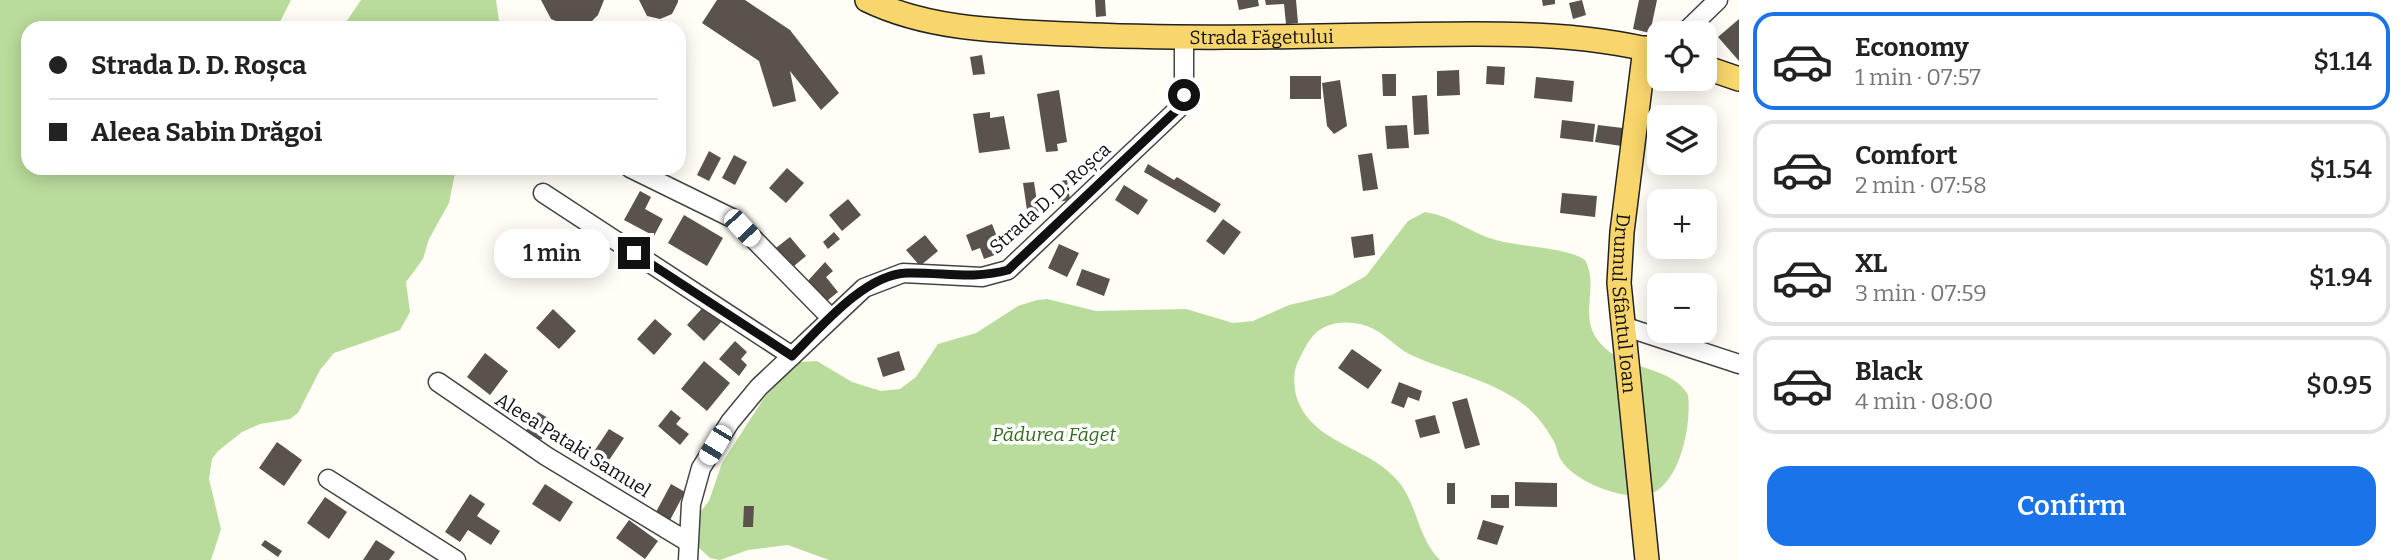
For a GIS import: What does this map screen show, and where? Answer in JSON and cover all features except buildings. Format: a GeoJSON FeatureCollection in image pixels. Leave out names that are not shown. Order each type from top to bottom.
{"type":"FeatureCollection","features":[{"type":"Feature","properties":{"kind":"main road","name":"Strada Făgetului"},"geometry":{"type":"LineString","coordinates":[[867,0],[922,19],[994,30],[1184,36],[1557,34],[1647,49]]}},
{"type":"Feature","properties":{"kind":"main road"},"geometry":{"type":"LineString","coordinates":[[1717,71],[1739,79]]}},
{"type":"Feature","properties":{"kind":"main road","name":"Drumul Sfântul Ioan"},"geometry":{"type":"LineString","coordinates":[[1647,80],[1622,232],[1619,284],[1647,560]]}},
{"type":"Feature","properties":{"kind":"street"},"geometry":{"type":"LineString","coordinates":[[1696,21],[1718,0]]}},
{"type":"Feature","properties":{"kind":"street","name":"Strada D. D. Roșca"},"geometry":{"type":"LineString","coordinates":[[688,560],[691,504],[701,468],[730,422],[759,387],[864,288],[903,273],[982,277],[1008,270],[1180,107],[1184,95],[1184,36]]}},
{"type":"Feature","properties":{"kind":"street"},"geometry":{"type":"LineString","coordinates":[[644,175],[734,219],[831,318]]}},
{"type":"Feature","properties":{"kind":"street"},"geometry":{"type":"LineString","coordinates":[[543,193],[792,356]]}},
{"type":"Feature","properties":{"kind":"street"},"geometry":{"type":"LineString","coordinates":[[1623,326],[1739,364]]}},
{"type":"Feature","properties":{"kind":"street","name":"Aleea Pataki Samuel"},"geometry":{"type":"LineString","coordinates":[[438,382],[546,456],[688,542]]}},
{"type":"Feature","properties":{"kind":"street"},"geometry":{"type":"LineString","coordinates":[[328,479],[456,560]]}},
{"type":"Feature","properties":{"kind":"green space"},"geometry":{"type":"Polygon","coordinates":[[[0,0],[291,0],[280,21],[21,21],[21,175],[455,175],[449,203],[429,239],[423,259],[406,282],[410,312],[400,330],[334,353],[320,370],[298,413],[290,419],[260,424],[242,432],[218,451],[212,459],[209,479],[221,529],[211,560],[0,560],[0,0]]]}},
{"type":"Feature","properties":{"kind":"green space"},"geometry":{"type":"Polygon","coordinates":[[[361,0],[496,0],[499,21],[347,21],[361,0]]]}},
{"type":"Feature","properties":{"kind":"green space","name":"Pădurea Făget"},"geometry":{"type":"Polygon","coordinates":[[[1425,212],[1444,217],[1496,240],[1567,252],[1585,260],[1590,281],[1590,323],[1600,343],[1621,359],[1671,378],[1681,385],[1688,395],[1685,440],[1674,471],[1665,484],[1654,492],[1641,496],[1620,494],[1597,487],[1567,468],[1544,425],[1510,395],[1411,355],[1373,329],[1361,324],[1343,323],[1321,329],[1304,349],[1294,379],[1296,395],[1303,411],[1314,424],[1386,469],[1398,481],[1410,500],[1432,551],[1440,560],[829,560],[788,545],[748,550],[720,560],[710,558],[696,545],[697,516],[709,501],[722,463],[764,398],[798,362],[817,361],[852,382],[881,391],[900,389],[916,377],[938,344],[976,333],[1018,306],[1047,299],[1096,311],[1186,309],[1233,323],[1253,321],[1289,305],[1332,295],[1366,276],[1408,221],[1425,212]]]}},
{"type":"Feature","properties":{"kind":"route"},"geometry":{"type":"LineString","coordinates":[[634,253],[792,356],[864,288],[903,273],[982,277],[1008,270],[1180,107],[1184,95]]}}]}
